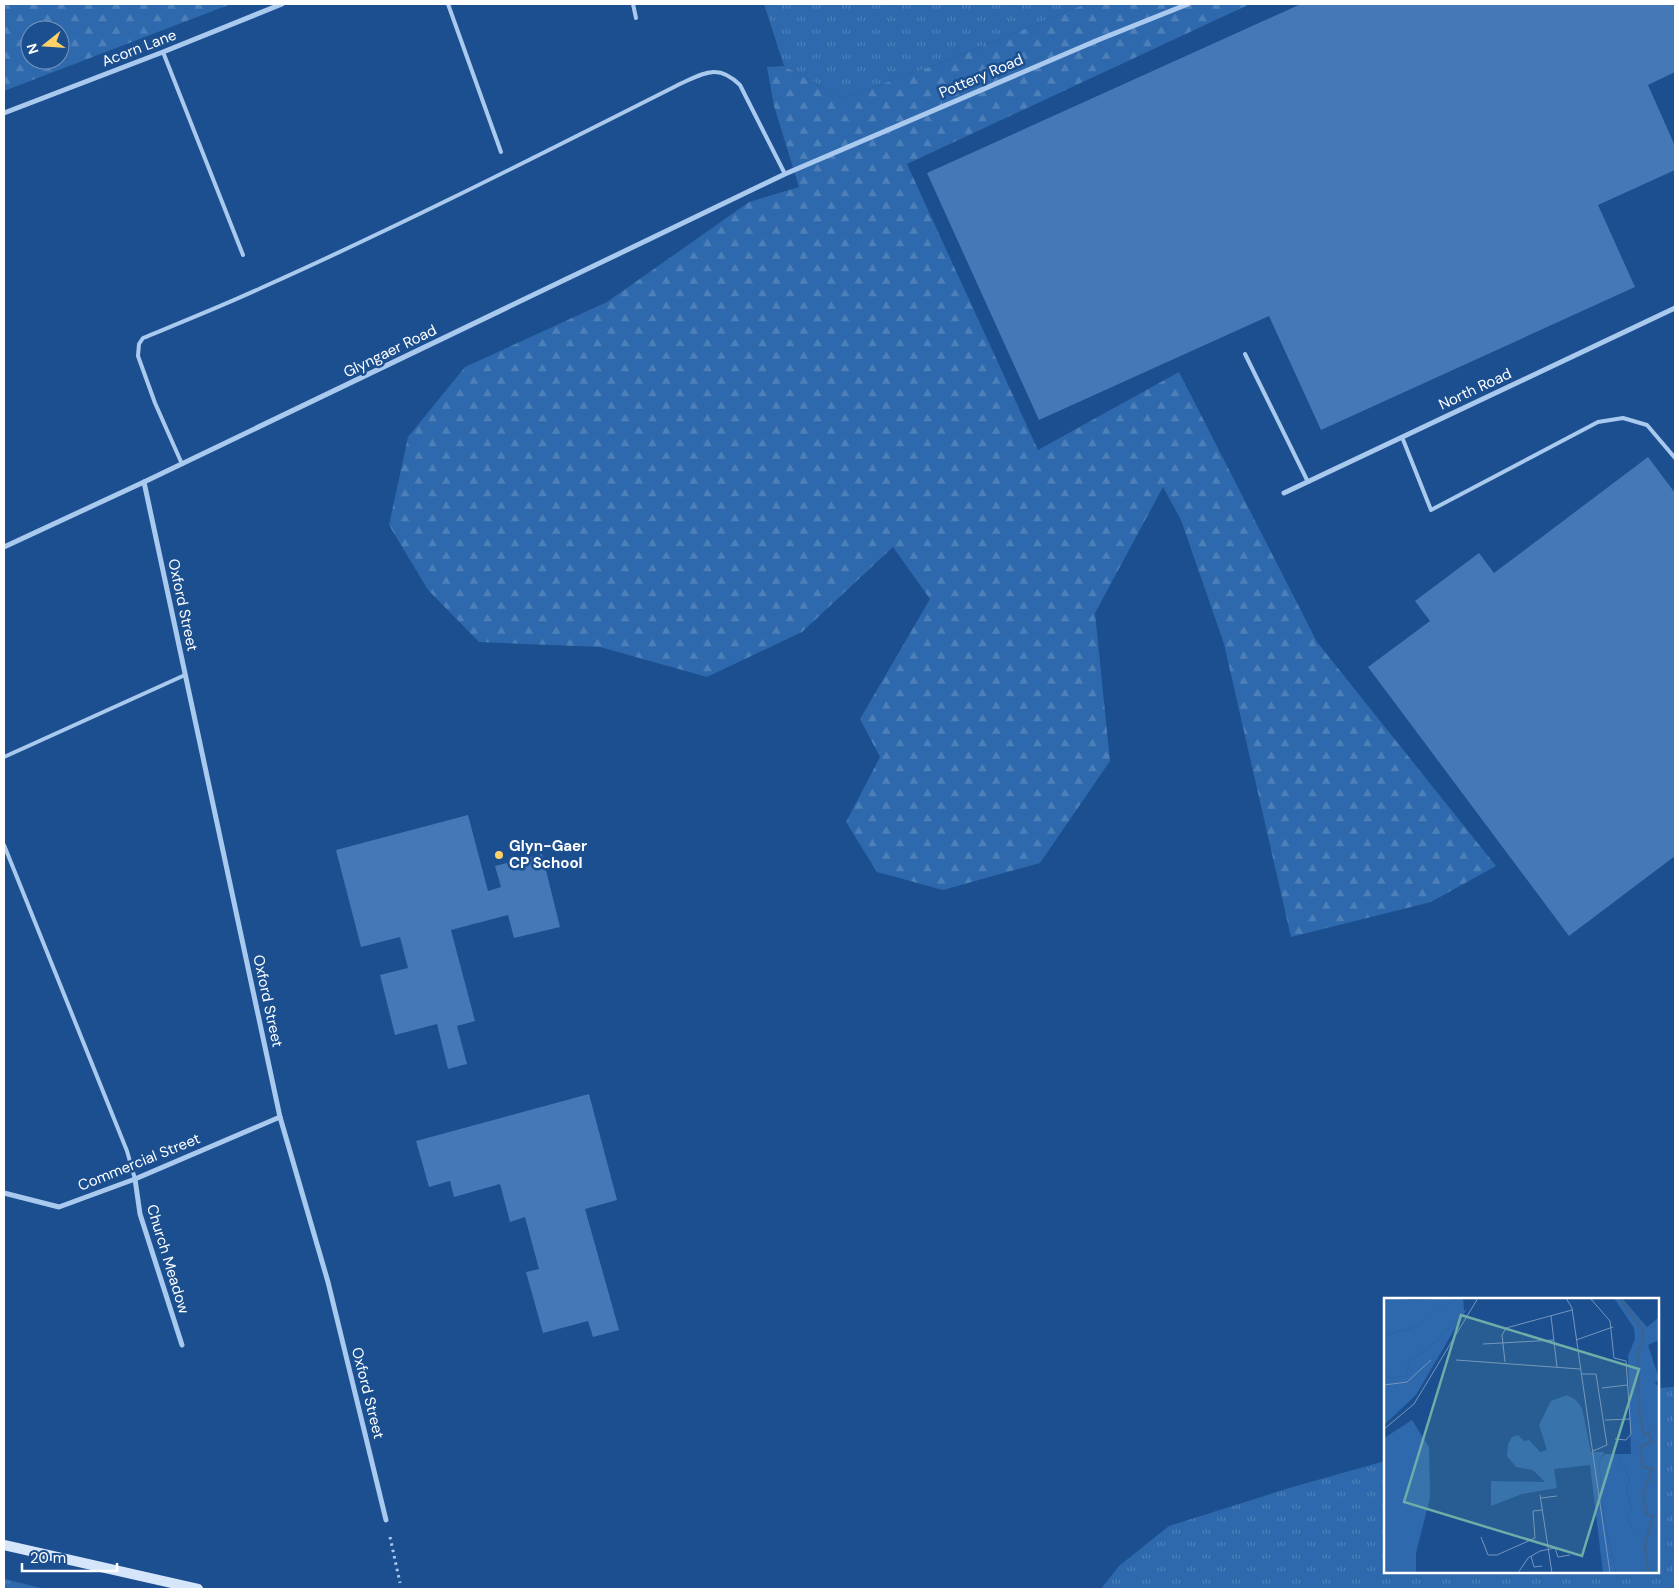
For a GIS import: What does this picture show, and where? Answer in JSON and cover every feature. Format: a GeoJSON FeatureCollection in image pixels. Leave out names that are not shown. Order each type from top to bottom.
{"type":"FeatureCollection","features":[{"type":"Feature","properties":{"kind":"main road"},"geometry":{"type":"LineString","coordinates":[[4,1546],[198,1589]]}},
{"type":"Feature","properties":{"kind":"street","name":"Acorn Lane"},"geometry":{"type":"LineString","coordinates":[[4,114],[282,4]]}},
{"type":"Feature","properties":{"kind":"street","name":"Pottery Road"},"geometry":{"type":"LineString","coordinates":[[785,174],[1098,40],[1188,4]]}},
{"type":"Feature","properties":{"kind":"street","name":"Glyngaer Road"},"geometry":{"type":"LineString","coordinates":[[4,548],[785,174]]}},
{"type":"Feature","properties":{"kind":"street","name":"North Road"},"geometry":{"type":"LineString","coordinates":[[1284,493],[1675,308]]}},
{"type":"Feature","properties":{"kind":"street","name":"Oxford Street"},"geometry":{"type":"LineString","coordinates":[[144,482],[280,1117],[328,1282],[386,1520]]}},
{"type":"Feature","properties":{"kind":"street","name":"Commercial Street"},"geometry":{"type":"LineString","coordinates":[[4,1193],[59,1206],[135,1179],[280,1117]]}},
{"type":"Feature","properties":{"kind":"street","name":"Church Meadow"},"geometry":{"type":"LineString","coordinates":[[135,1179],[140,1214],[182,1345]]}},
{"type":"Feature","properties":{"kind":"lane"},"geometry":{"type":"LineString","coordinates":[[448,4],[501,152]]}},
{"type":"Feature","properties":{"kind":"lane"},"geometry":{"type":"LineString","coordinates":[[633,4],[636,18]]}},
{"type":"Feature","properties":{"kind":"lane"},"geometry":{"type":"LineString","coordinates":[[163,52],[243,255]]}},
{"type":"Feature","properties":{"kind":"lane"},"geometry":{"type":"LineString","coordinates":[[182,464],[155,403],[138,356],[138,344],[143,338],[259,289],[335,254],[706,72],[720,72],[731,76],[740,85],[785,174]]}},
{"type":"Feature","properties":{"kind":"lane"},"geometry":{"type":"LineString","coordinates":[[1245,354],[1308,482]]}},
{"type":"Feature","properties":{"kind":"lane"},"geometry":{"type":"LineString","coordinates":[[1402,437],[1431,510],[1598,422],[1623,418],[1647,425],[1675,458]]}},
{"type":"Feature","properties":{"kind":"lane"},"geometry":{"type":"LineString","coordinates":[[4,757],[186,675]]}},
{"type":"Feature","properties":{"kind":"lane"},"geometry":{"type":"LineString","coordinates":[[4,845],[127,1152],[135,1179]]}},
{"type":"Feature","properties":{"kind":"path"},"geometry":{"type":"LineString","coordinates":[[386,1520],[400,1583]]}},
{"type":"Feature","properties":{"kind":"green space"},"geometry":{"type":"Polygon","coordinates":[[[4,4],[231,4],[70,66],[70,20],[20,20],[20,70],[59,70],[4,91],[4,4]]]}},
{"type":"Feature","properties":{"kind":"green space"},"geometry":{"type":"Polygon","coordinates":[[[764,4],[1085,4],[946,61],[843,98],[784,66],[764,4]]]}},
{"type":"Feature","properties":{"kind":"green space"},"geometry":{"type":"Polygon","coordinates":[[[1085,4],[1250,4],[907,164],[1038,450],[1179,372],[1317,642],[1496,866],[1431,902],[1291,937],[1224,644],[1181,520],[1163,487],[1095,613],[1110,761],[1040,863],[943,890],[877,872],[846,822],[880,757],[860,719],[930,599],[893,547],[802,632],[707,677],[600,647],[479,642],[428,590],[389,525],[408,437],[465,367],[607,302],[749,202],[799,187],[774,106],[767,67],[784,66],[843,98],[946,61],[1085,4]]]}},
{"type":"Feature","properties":{"kind":"green space"},"geometry":{"type":"Polygon","coordinates":[[[1675,1387],[1675,1589],[1101,1589],[1119,1566],[1169,1526],[1289,1488],[1384,1461],[1384,1573],[1659,1573],[1659,1388],[1675,1387]]]}},
{"type":"Feature","properties":{"kind":"green space"},"geometry":{"type":"Polygon","coordinates":[[[4,1579],[45,1589],[4,1589],[4,1579]]]}},
{"type":"Feature","properties":{"kind":"building"},"geometry":{"type":"Polygon","coordinates":[[[1301,4],[1675,4],[1675,72],[1648,85],[1675,146],[1675,170],[1598,205],[1635,287],[1321,430],[1269,316],[1039,420],[927,173],[1301,4]]]}},
{"type":"Feature","properties":{"kind":"building"},"geometry":{"type":"Polygon","coordinates":[[[1648,457],[1675,493],[1675,856],[1569,936],[1368,667],[1430,621],[1415,601],[1479,553],[1494,573],[1648,457]]]}},
{"type":"Feature","properties":{"kind":"building"},"geometry":{"type":"Polygon","coordinates":[[[468,815],[488,891],[501,887],[495,866],[542,854],[560,927],[514,938],[508,915],[451,930],[475,1021],[457,1026],[467,1064],[448,1069],[437,1024],[395,1035],[380,975],[408,968],[400,937],[361,947],[336,850],[468,815]]]}},
{"type":"Feature","properties":{"kind":"building"},"geometry":{"type":"Polygon","coordinates":[[[589,1094],[617,1200],[585,1209],[619,1330],[593,1337],[588,1321],[543,1333],[526,1272],[539,1269],[525,1217],[510,1222],[500,1184],[454,1197],[450,1181],[429,1187],[416,1141],[589,1094]]]}},
{"type":"Feature","properties":{"kind":"place","name":"Glyn-Gaer CP School"},"geometry":{"type":"Point","coordinates":[499,855]}}]}
